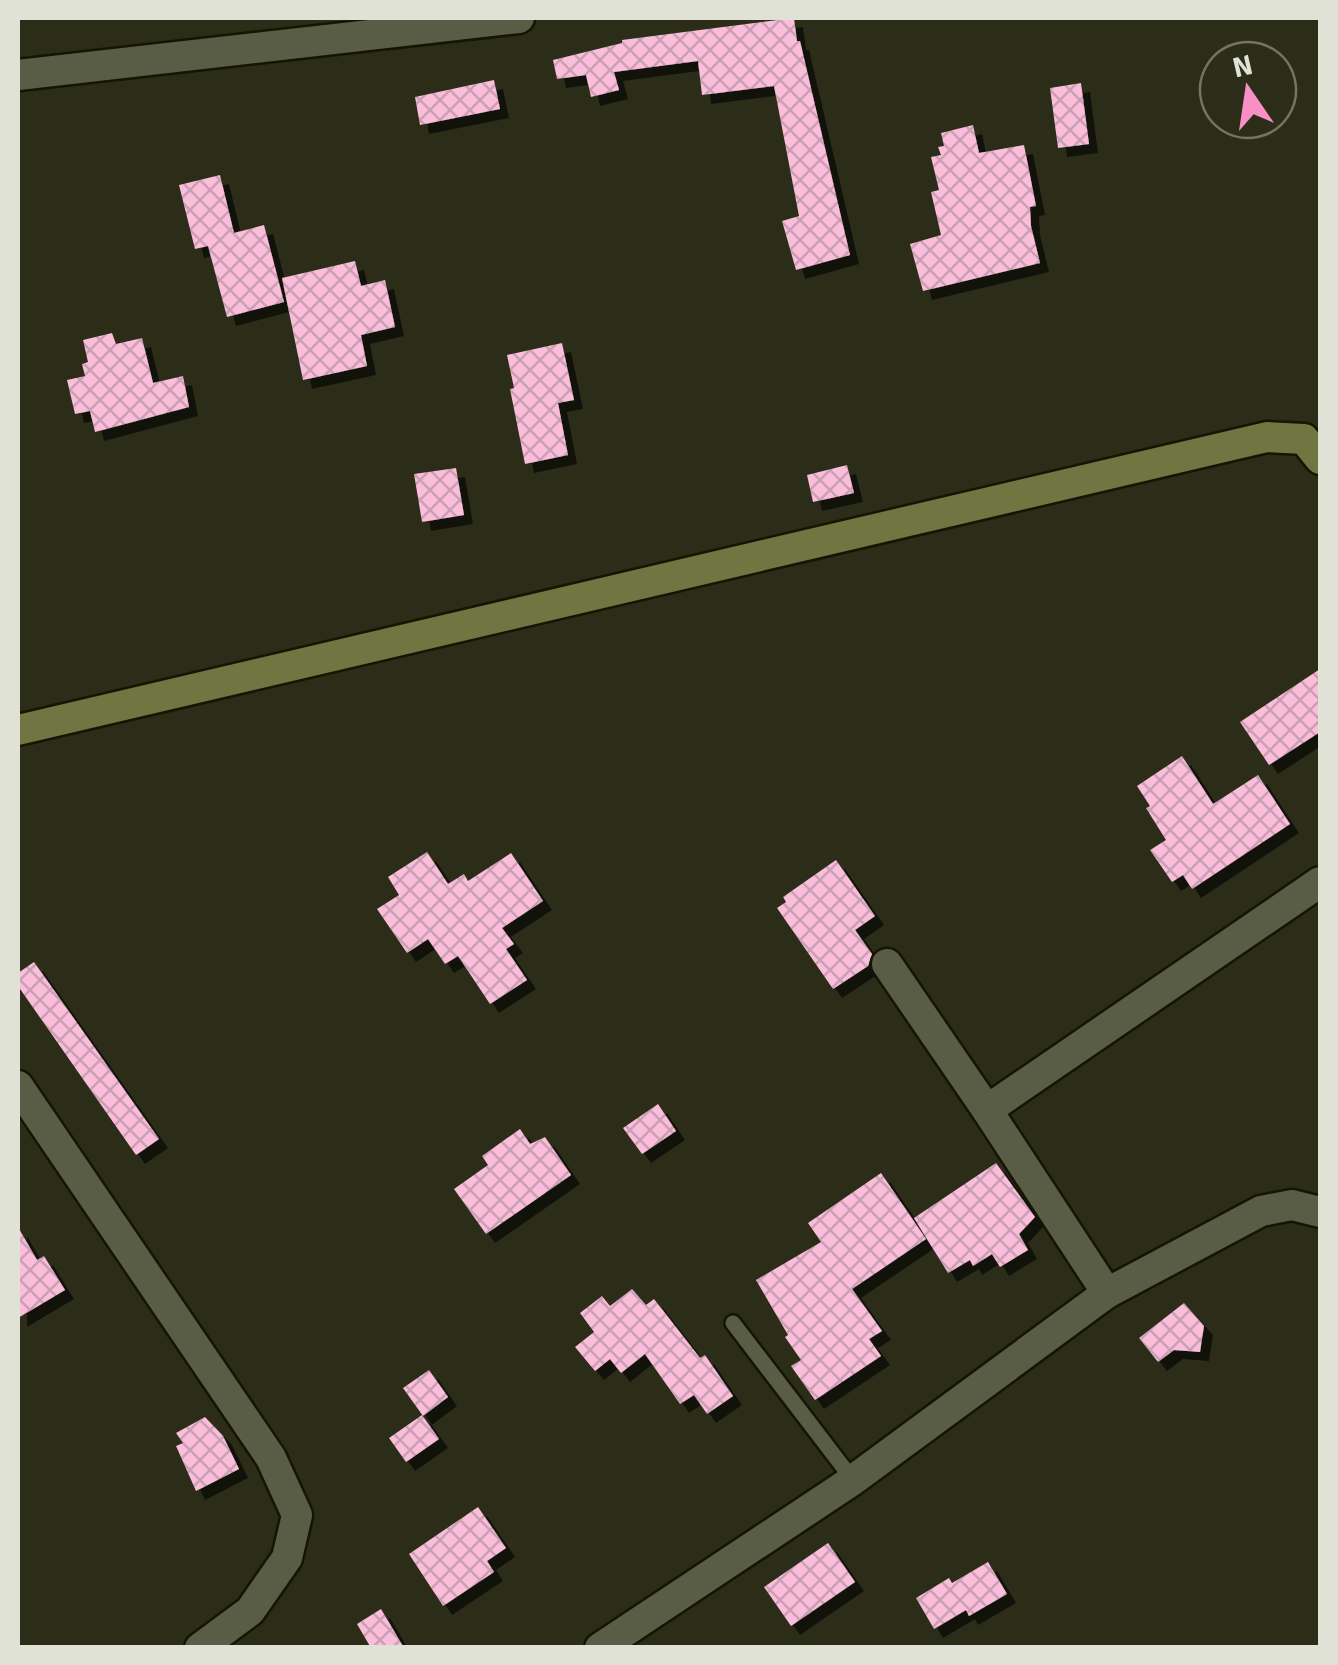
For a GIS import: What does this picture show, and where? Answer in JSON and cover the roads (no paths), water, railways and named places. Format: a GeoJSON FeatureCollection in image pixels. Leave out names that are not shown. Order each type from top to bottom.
{"type":"FeatureCollection","features":[{"type":"Feature","properties":{"kind":"street"},"geometry":{"type":"LineString","coordinates":[[18,75],[519,18]]}},
{"type":"Feature","properties":{"kind":"street"},"geometry":{"type":"LineString","coordinates":[[18,730],[1266,437],[1315,444]]}},
{"type":"Feature","properties":{"kind":"street"},"geometry":{"type":"LineString","coordinates":[[986,1110],[1320,882]]}},
{"type":"Feature","properties":{"kind":"street"},"geometry":{"type":"LineString","coordinates":[[887,964],[1108,1293]]}},
{"type":"Feature","properties":{"kind":"street"},"geometry":{"type":"LineString","coordinates":[[18,1086],[271,1458],[297,1515],[287,1558],[250,1610],[200,1648]]}},
{"type":"Feature","properties":{"kind":"street"},"geometry":{"type":"LineString","coordinates":[[600,1648],[852,1480],[1108,1293],[1260,1211],[1292,1205],[1320,1212]]}},
{"type":"Feature","properties":{"kind":"lane"},"geometry":{"type":"LineString","coordinates":[[733,1323],[852,1480]]}}]}
